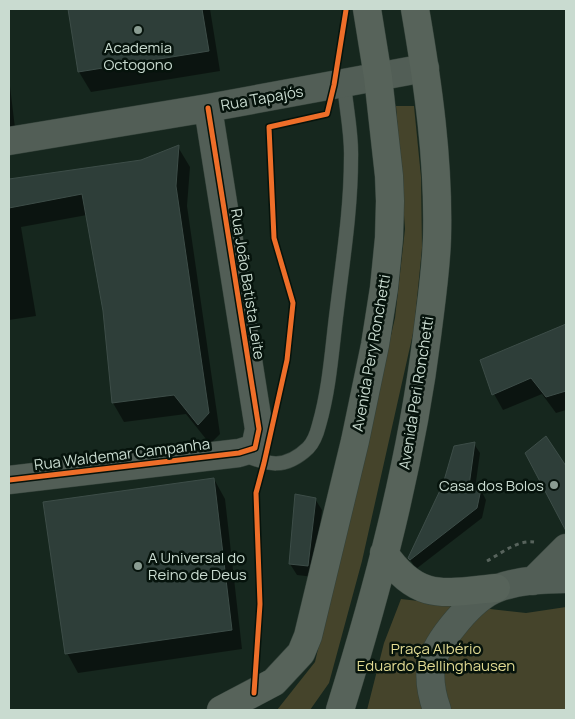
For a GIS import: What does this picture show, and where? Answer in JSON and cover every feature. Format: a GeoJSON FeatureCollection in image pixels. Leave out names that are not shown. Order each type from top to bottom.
{"type":"FeatureCollection","features":[{"type":"Feature","properties":{"kind":"main road","name":"Avenida Pery Ronchetti"},"geometry":{"type":"LineString","coordinates":[[221,710],[274,682],[301,653],[308,636],[355,441],[375,345],[384,288],[389,238],[390,201],[378,77],[367,9]]}},
{"type":"Feature","properties":{"kind":"main road"},"geometry":{"type":"LineString","coordinates":[[416,9],[425,68]]}},
{"type":"Feature","properties":{"kind":"main road","name":"Avenida Peri Ronchetti"},"geometry":{"type":"LineString","coordinates":[[340,710],[384,553],[412,435],[421,380],[437,237],[435,178],[425,68]]}},
{"type":"Feature","properties":{"kind":"main road"},"geometry":{"type":"LineString","coordinates":[[384,553],[404,576],[415,585],[429,591],[456,592],[496,588]]}},
{"type":"Feature","properties":{"kind":"street","name":"Rua Tapajós"},"geometry":{"type":"LineString","coordinates":[[9,140],[208,108],[425,68]]}},
{"type":"Feature","properties":{"kind":"street","name":"Rua João Batista Leite"},"geometry":{"type":"LineString","coordinates":[[208,108],[259,429],[255,448],[239,453]]}},
{"type":"Feature","properties":{"kind":"street","name":"Rua Waldemar Campanha"},"geometry":{"type":"LineString","coordinates":[[9,480],[239,453]]}},
{"type":"Feature","properties":{"kind":"street"},"geometry":{"type":"LineString","coordinates":[[533,581],[566,548]]}},
{"type":"Feature","properties":{"kind":"street"},"geometry":{"type":"LineString","coordinates":[[437,710],[432,693],[430,673],[435,653],[446,635],[465,613],[496,588],[533,581],[566,579]]}},
{"type":"Feature","properties":{"kind":"lane"},"geometry":{"type":"LineString","coordinates":[[239,453],[264,463],[275,464],[289,461],[308,448],[314,441],[320,424],[328,382],[350,198],[352,156],[344,83]]}},
{"type":"Feature","properties":{"kind":"path"},"geometry":{"type":"LineString","coordinates":[[482,563],[524,542],[539,542]]}},
{"type":"Feature","properties":{"kind":"green space"},"geometry":{"type":"Polygon","coordinates":[[[396,106],[414,106],[421,177],[422,248],[414,329],[362,561],[329,683],[310,710],[277,710],[315,662],[395,318],[405,229],[396,106]]]}},
{"type":"Feature","properties":{"kind":"green space","name":"Praça Albério Eduardo Bellinghausen"},"geometry":{"type":"Polygon","coordinates":[[[401,599],[526,613],[566,607],[566,710],[367,710],[384,643],[401,599]]]}},
{"type":"Feature","properties":{"kind":"building","name":"Academia Octogono"},"geometry":{"type":"Polygon","coordinates":[[[68,9],[202,9],[209,51],[78,72],[68,9]]]}},
{"type":"Feature","properties":{"kind":"building"},"geometry":{"type":"Polygon","coordinates":[[[179,145],[176,186],[209,413],[198,425],[174,395],[112,403],[103,311],[82,194],[9,208],[9,179],[141,160],[179,145]]]}},
{"type":"Feature","properties":{"kind":"building"},"geometry":{"type":"Polygon","coordinates":[[[566,324],[566,391],[546,397],[531,378],[492,395],[480,360],[566,324]]]}},
{"type":"Feature","properties":{"kind":"building","name":"Casa dos Bolos"},"geometry":{"type":"Polygon","coordinates":[[[546,436],[566,466],[566,531],[525,453],[546,436]]]}},
{"type":"Feature","properties":{"kind":"building"},"geometry":{"type":"Polygon","coordinates":[[[475,442],[469,486],[481,489],[477,508],[410,560],[408,558],[443,484],[454,446],[475,442]]]}},
{"type":"Feature","properties":{"kind":"building","name":"A Universal do Reino de Deus"},"geometry":{"type":"Polygon","coordinates":[[[214,478],[232,630],[65,654],[43,502],[214,478]]]}},
{"type":"Feature","properties":{"kind":"building"},"geometry":{"type":"Polygon","coordinates":[[[295,494],[316,498],[308,566],[289,564],[295,494]]]}},
{"type":"Feature","properties":{"kind":"cycle path"},"geometry":{"type":"LineString","coordinates":[[254,693],[260,604],[256,493],[287,360],[293,303],[274,238],[269,127],[327,114],[334,85],[346,10]]}},
{"type":"Feature","properties":{"kind":"cycle path"},"geometry":{"type":"LineString","coordinates":[[9,480],[239,453],[255,448],[259,429],[208,108]]}},
{"type":"Feature","properties":{"kind":"place","name":"Academia Octogono"},"geometry":{"type":"Point","coordinates":[138,30]}},
{"type":"Feature","properties":{"kind":"place","name":"Casa dos Bolos"},"geometry":{"type":"Point","coordinates":[554,485]}},
{"type":"Feature","properties":{"kind":"place","name":"A Universal do Reino de Deus"},"geometry":{"type":"Point","coordinates":[138,566]}}]}
